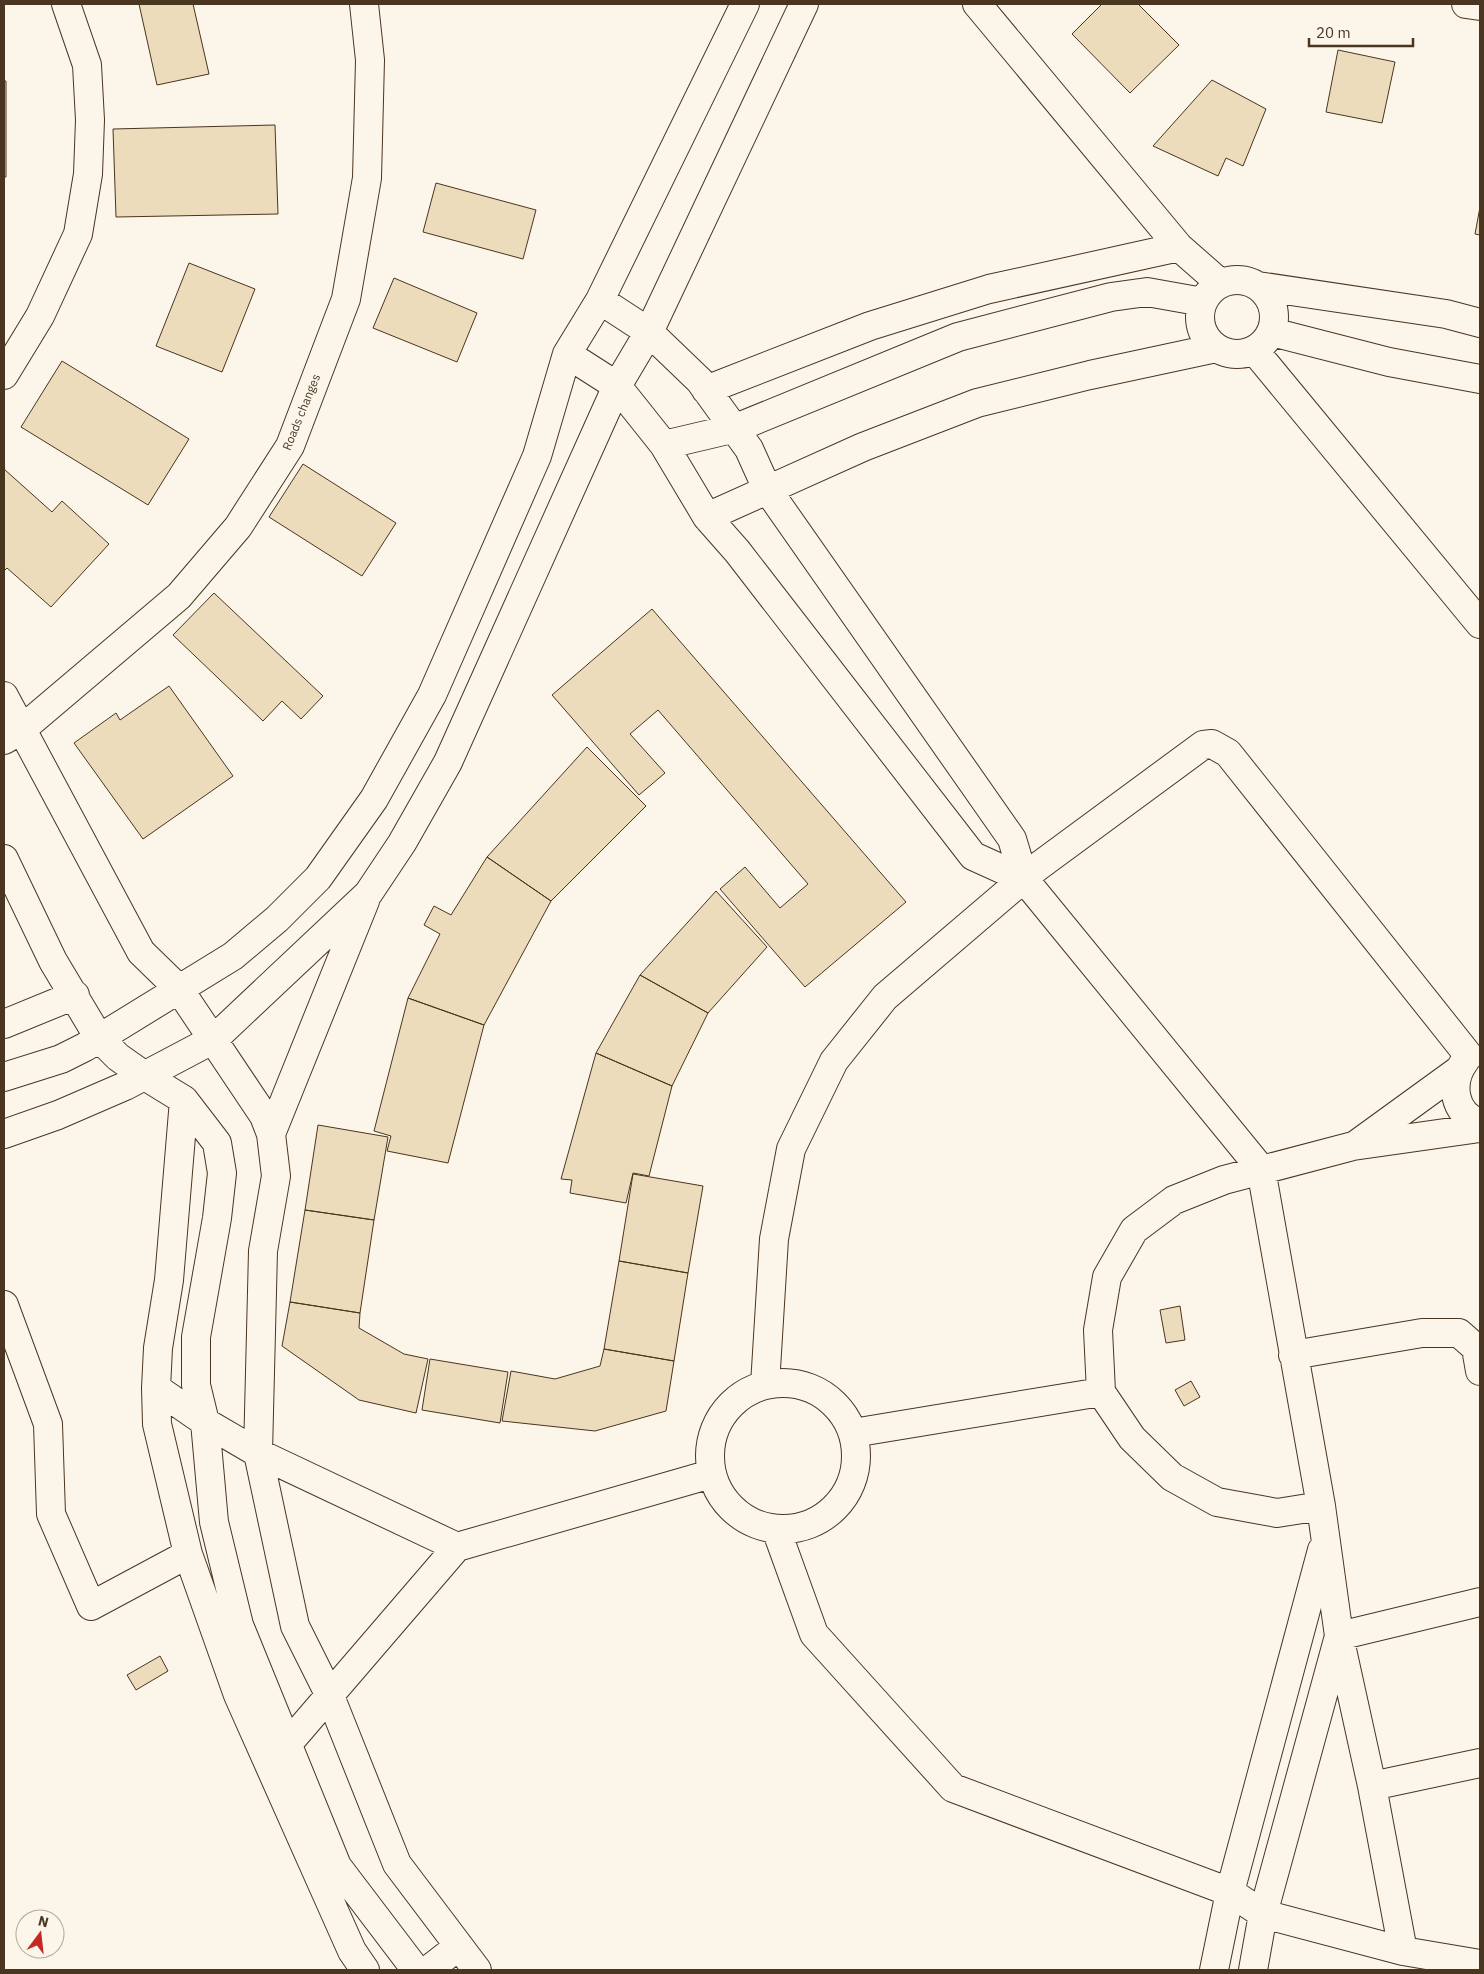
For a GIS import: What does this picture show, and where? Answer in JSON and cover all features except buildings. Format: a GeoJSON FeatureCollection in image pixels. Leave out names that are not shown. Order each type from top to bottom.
{"type":"FeatureCollection","features":[{"type":"Feature","properties":{"kind":"street"},"geometry":{"type":"LineString","coordinates":[[4,375],[40,316],[78,234],[88,174],[90,120],[87,65],[66,4]]}},
{"type":"Feature","properties":{"kind":"street","name":"Roads changes"},"geometry":{"type":"LineString","coordinates":[[12,735],[179,596],[238,527],[290,446],[346,299],[367,178],[370,60],[364,4]]}},
{"type":"Feature","properties":{"kind":"street"},"geometry":{"type":"LineString","coordinates":[[4,1077],[60,1059],[99,1038],[233,956],[277,919],[318,878],[374,799],[432,694],[537,456],[567,354],[600,300],[744,4]]}},
{"type":"Feature","properties":{"kind":"street"},"geometry":{"type":"LineString","coordinates":[[271,1134],[368,894],[402,844],[448,762],[617,386],[649,332],[804,4]]}},
{"type":"Feature","properties":{"kind":"street"},"geometry":{"type":"LineString","coordinates":[[977,4],[1180,247],[1212,292]]}},
{"type":"Feature","properties":{"kind":"street"},"geometry":{"type":"LineString","coordinates":[[1466,4],[1480,6]]}},
{"type":"Feature","properties":{"kind":"street"},"geometry":{"type":"LineString","coordinates":[[706,390],[870,326],[989,289],[1180,247]]}},
{"type":"Feature","properties":{"kind":"street"},"geometry":{"type":"LineString","coordinates":[[664,445],[736,428],[958,337],[1112,297],[1147,292],[1212,292],[1233,280],[1246,280],[1258,286],[1267,294],[1273,306],[1274,319],[1263,341],[1241,354],[1229,353],[1216,348],[1207,339],[1201,328],[1200,315],[1212,292]]}},
{"type":"Feature","properties":{"kind":"street"},"geometry":{"type":"LineString","coordinates":[[1258,286],[1446,314],[1480,323]]}},
{"type":"Feature","properties":{"kind":"street"},"geometry":{"type":"LineString","coordinates":[[600,300],[649,332],[706,390],[736,428],[749,449],[767,489],[1012,839],[1024,879],[1261,1169],[1321,1506],[1338,1636],[1372,1786],[1403,1951]]}},
{"type":"Feature","properties":{"kind":"street"},"geometry":{"type":"LineString","coordinates":[[1263,341],[1480,379]]}},
{"type":"Feature","properties":{"kind":"street"},"geometry":{"type":"LineString","coordinates":[[1263,341],[1480,624]]}},
{"type":"Feature","properties":{"kind":"street"},"geometry":{"type":"LineString","coordinates":[[707,516],[863,447],[977,403],[1090,375],[1216,348]]}},
{"type":"Feature","properties":{"kind":"street"},"geometry":{"type":"LineString","coordinates":[[567,354],[617,386],[664,445],[707,516],[743,559],[973,856],[1024,879]]}},
{"type":"Feature","properties":{"kind":"street"},"geometry":{"type":"LineString","coordinates":[[4,696],[12,735],[141,952],[179,989],[264,1116],[271,1134],[276,1176],[263,1251],[258,1453],[295,1626],[330,1696],[397,1864],[477,1970]]}},
{"type":"Feature","properties":{"kind":"street"},"geometry":{"type":"LineString","coordinates":[[765,1385],[774,1240],[791,1149],[834,1062],[885,997],[1024,879],[1203,745],[1212,744],[1219,746],[1235,760],[1469,1059]]}},
{"type":"Feature","properties":{"kind":"street"},"geometry":{"type":"LineString","coordinates":[[4,859],[54,961],[75,996],[83,1015],[99,1038],[118,1057],[184,1100],[217,1143],[222,1173],[217,1218],[196,1337],[196,1385],[205,1422],[214,1522],[236,1616],[286,1746],[338,1866],[416,1970]]}},
{"type":"Feature","properties":{"kind":"street"},"geometry":{"type":"LineString","coordinates":[[4,1134],[58,1115],[145,1076],[214,1039],[368,894]]}},
{"type":"Feature","properties":{"kind":"street"},"geometry":{"type":"LineString","coordinates":[[4,1024],[75,996]]}},
{"type":"Feature","properties":{"kind":"street"},"geometry":{"type":"LineString","coordinates":[[1469,1059],[1454,1088],[1459,1107],[1472,1120],[1480,1123]]}},
{"type":"Feature","properties":{"kind":"street"},"geometry":{"type":"LineString","coordinates":[[1353,1146],[1469,1059]]}},
{"type":"Feature","properties":{"kind":"street"},"geometry":{"type":"LineString","coordinates":[[184,1100],[169,1280],[158,1348],[157,1424],[188,1554],[238,1695],[352,1951],[365,1970]]}},
{"type":"Feature","properties":{"kind":"street"},"geometry":{"type":"LineString","coordinates":[[1321,1506],[1278,1513],[1217,1502],[1172,1477],[1132,1438],[1101,1392],[1098,1330],[1107,1277],[1134,1230],[1174,1200],[1224,1180],[1353,1146],[1480,1128]]}},
{"type":"Feature","properties":{"kind":"street"},"geometry":{"type":"LineString","coordinates":[[4,1305],[48,1424],[51,1514],[91,1606],[188,1554]]}},
{"type":"Feature","properties":{"kind":"street"},"geometry":{"type":"LineString","coordinates":[[1293,1355],[1422,1333],[1458,1333],[1476,1348],[1480,1371]]}},
{"type":"Feature","properties":{"kind":"street"},"geometry":{"type":"LineString","coordinates":[[792,1383],[818,1392],[840,1409],[853,1433],[856,1462],[849,1490],[830,1512],[805,1526],[776,1529],[754,1524],[735,1512],[720,1495],[711,1474],[709,1451],[714,1428],[726,1409],[744,1394],[765,1385],[792,1383]]}},
{"type":"Feature","properties":{"kind":"street"},"geometry":{"type":"LineString","coordinates":[[156,1388],[205,1422],[258,1453],[457,1547]]}},
{"type":"Feature","properties":{"kind":"street"},"geometry":{"type":"LineString","coordinates":[[853,1433],[1101,1392]]}},
{"type":"Feature","properties":{"kind":"street"},"geometry":{"type":"LineString","coordinates":[[286,1746],[457,1547],[711,1474]]}},
{"type":"Feature","properties":{"kind":"street"},"geometry":{"type":"LineString","coordinates":[[776,1529],[814,1634],[953,1788],[1230,1892],[1263,1914],[1403,1951],[1480,1964]]}},
{"type":"Feature","properties":{"kind":"street"},"geometry":{"type":"LineString","coordinates":[[1214,1970],[1230,1892],[1325,1539]]}},
{"type":"Feature","properties":{"kind":"street"},"geometry":{"type":"LineString","coordinates":[[1338,1636],[1480,1602]]}},
{"type":"Feature","properties":{"kind":"street"},"geometry":{"type":"LineString","coordinates":[[1253,1970],[1263,1914],[1338,1636]]}},
{"type":"Feature","properties":{"kind":"street"},"geometry":{"type":"LineString","coordinates":[[1372,1786],[1480,1763]]}},
{"type":"Feature","properties":{"kind":"street"},"geometry":{"type":"LineString","coordinates":[[428,1970],[459,1946]]}}]}
